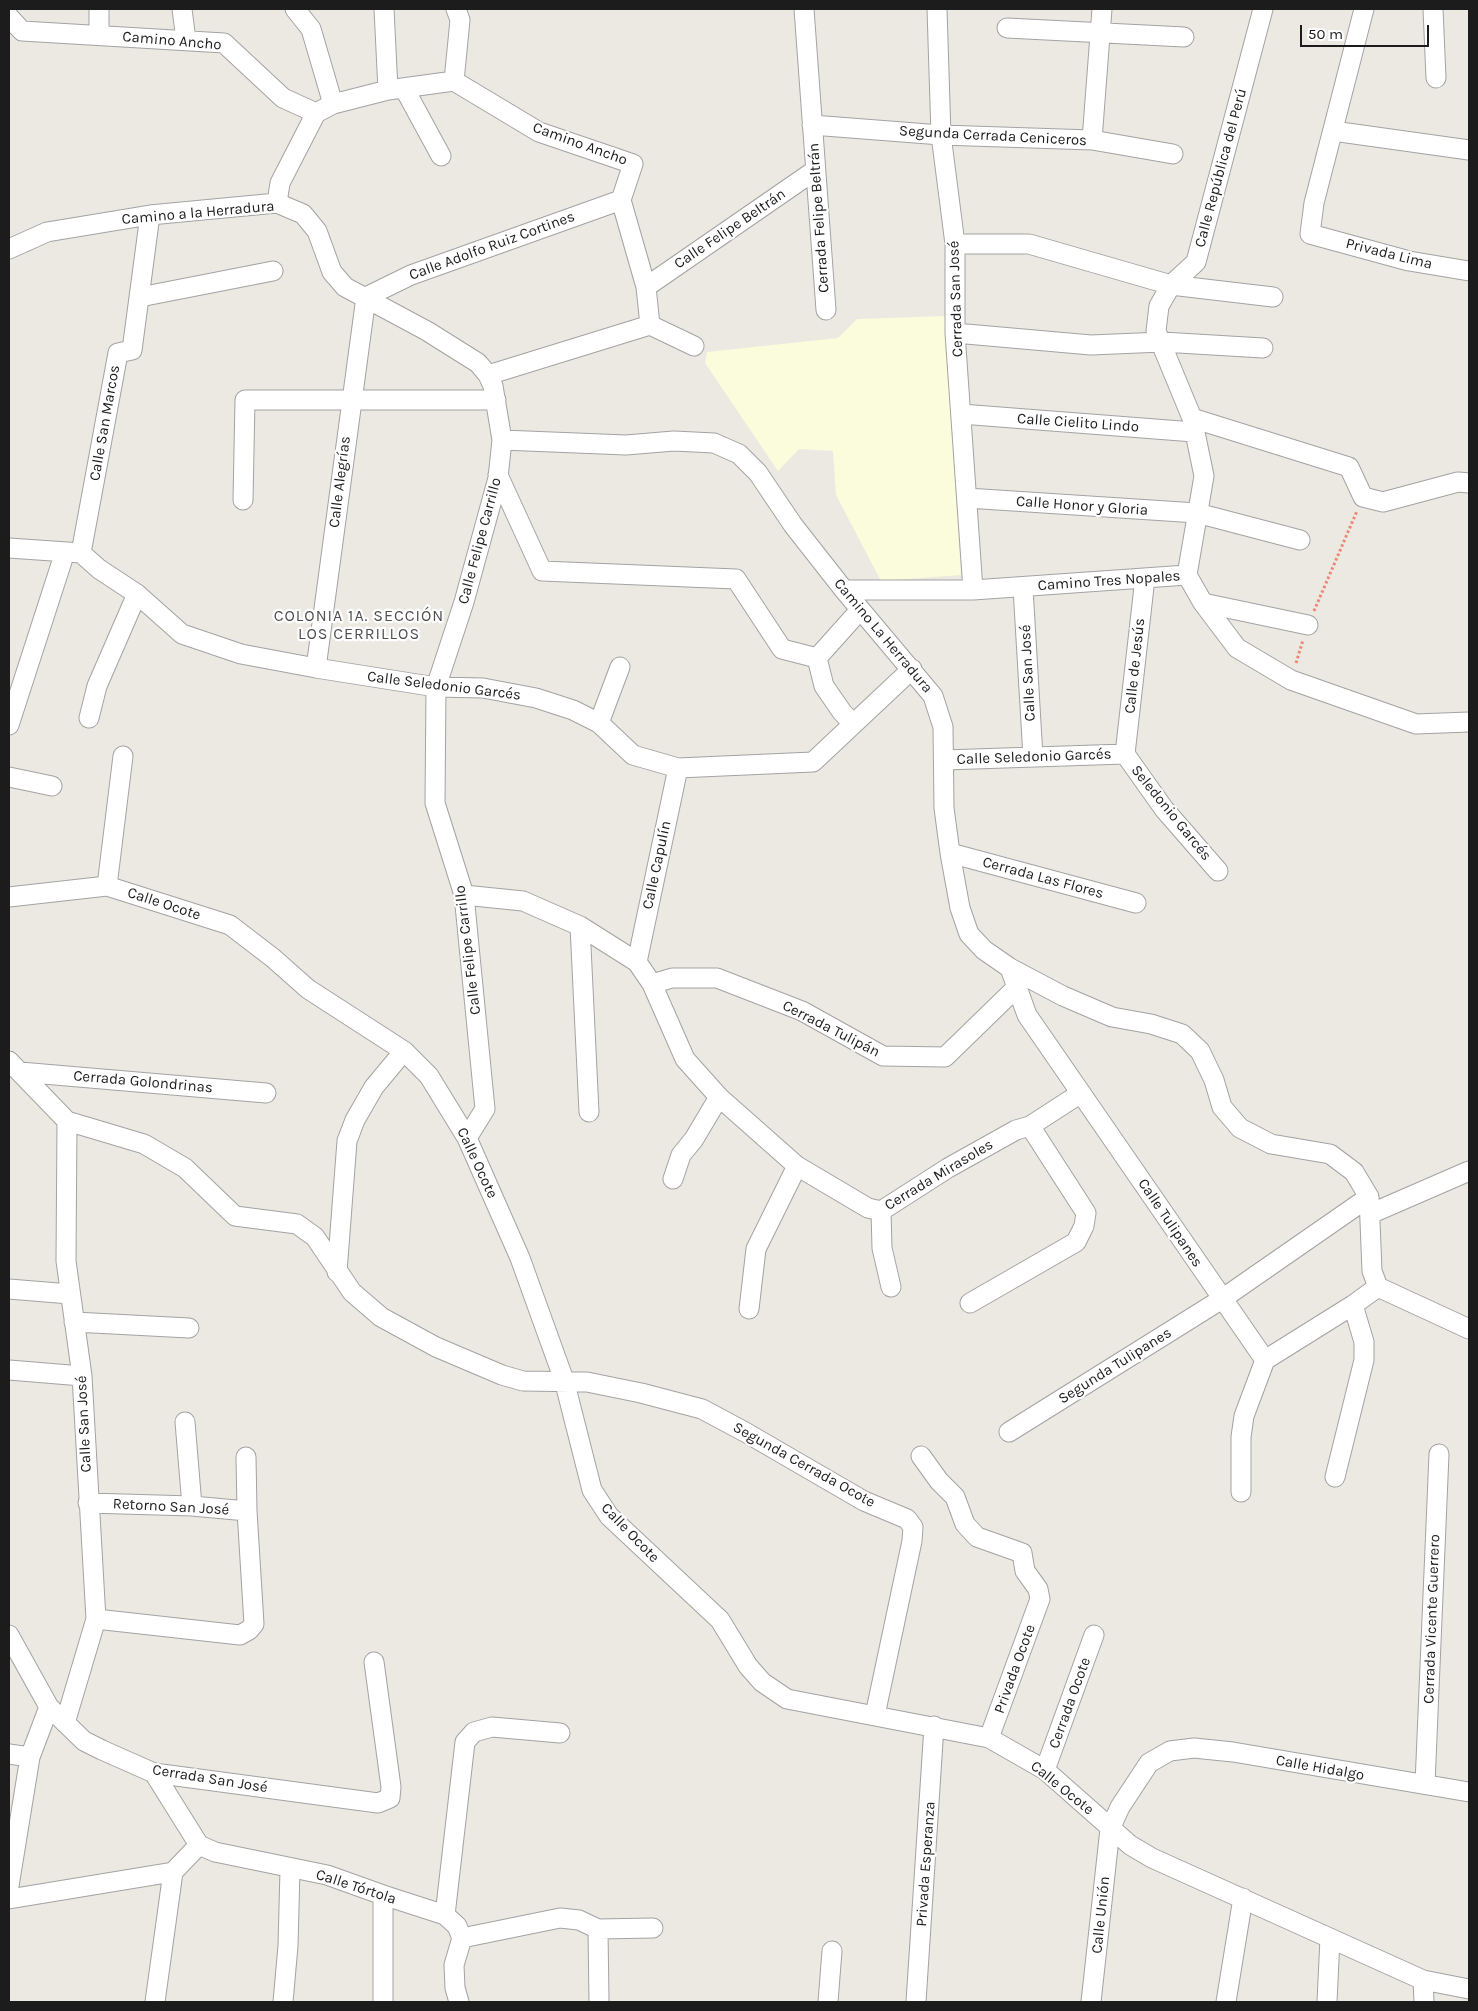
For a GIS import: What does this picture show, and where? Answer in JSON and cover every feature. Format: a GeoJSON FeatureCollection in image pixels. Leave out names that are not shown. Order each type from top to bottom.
{"type":"FeatureCollection","features":[{"type":"Feature","properties":{"kind":"street"},"geometry":{"type":"LineString","coordinates":[[99,9],[99,35]]}},
{"type":"Feature","properties":{"kind":"street"},"geometry":{"type":"LineString","coordinates":[[182,9],[186,40]]}},
{"type":"Feature","properties":{"kind":"street"},"geometry":{"type":"LineString","coordinates":[[295,9],[310,29],[333,104]]}},
{"type":"Feature","properties":{"kind":"street"},"geometry":{"type":"LineString","coordinates":[[384,9],[396,89],[441,156]]}},
{"type":"Feature","properties":{"kind":"street"},"geometry":{"type":"LineString","coordinates":[[277,203],[280,183],[316,114],[333,104],[396,89],[454,81],[460,20],[456,9]]}},
{"type":"Feature","properties":{"kind":"street"},"geometry":{"type":"LineString","coordinates":[[804,9],[812,126]]}},
{"type":"Feature","properties":{"kind":"street","name":"Cerrada San José"},"geometry":{"type":"LineString","coordinates":[[937,9],[941,135],[955,244],[955,333],[973,590]]}},
{"type":"Feature","properties":{"kind":"street"},"geometry":{"type":"LineString","coordinates":[[1092,140],[1102,9]]}},
{"type":"Feature","properties":{"kind":"street","name":"Calle República del Perú"},"geometry":{"type":"LineString","coordinates":[[1187,575],[1204,476],[1193,425],[1162,342],[1156,331],[1158,306],[1171,285],[1196,262],[1263,9]]}},
{"type":"Feature","properties":{"kind":"street"},"geometry":{"type":"LineString","coordinates":[[1364,9],[1333,131],[1469,150]]}},
{"type":"Feature","properties":{"kind":"street"},"geometry":{"type":"LineString","coordinates":[[1433,9],[1436,78]]}},
{"type":"Feature","properties":{"kind":"street","name":"Camino Ancho"},"geometry":{"type":"LineString","coordinates":[[9,17],[22,31],[224,43],[283,98],[316,114]]}},
{"type":"Feature","properties":{"kind":"street"},"geometry":{"type":"LineString","coordinates":[[1006,28],[1184,37]]}},
{"type":"Feature","properties":{"kind":"street","name":"Camino Ancho"},"geometry":{"type":"LineString","coordinates":[[454,81],[539,132],[633,164],[621,200]]}},
{"type":"Feature","properties":{"kind":"street","name":"Segunda Cerrada Ceniceros"},"geometry":{"type":"LineString","coordinates":[[812,126],[941,135],[1092,140],[1173,154]]}},
{"type":"Feature","properties":{"kind":"street","name":"Cerrada Felipe Beltrán"},"geometry":{"type":"LineString","coordinates":[[812,126],[826,310]]}},
{"type":"Feature","properties":{"kind":"street","name":"Privada Lima"},"geometry":{"type":"LineString","coordinates":[[1333,131],[1314,203],[1310,234],[1409,261],[1469,271]]}},
{"type":"Feature","properties":{"kind":"street","name":"Calle Felipe Beltrán"},"geometry":{"type":"LineString","coordinates":[[646,287],[814,171]]}},
{"type":"Feature","properties":{"kind":"street"},"geometry":{"type":"LineString","coordinates":[[621,200],[646,287],[650,325]]}},
{"type":"Feature","properties":{"kind":"street","name":"Calle Adolfo Ruiz Cortines"},"geometry":{"type":"LineString","coordinates":[[366,297],[411,275],[621,200]]}},
{"type":"Feature","properties":{"kind":"street","name":"Camino a la Herradura"},"geometry":{"type":"LineString","coordinates":[[9,249],[47,232],[150,215],[277,203],[303,214],[317,232],[332,272],[345,287],[366,297],[384,310],[427,331],[478,363],[492,387]]}},
{"type":"Feature","properties":{"kind":"street","name":"Calle San Marcos"},"geometry":{"type":"LineString","coordinates":[[73,552],[118,353],[132,350],[150,215]]}},
{"type":"Feature","properties":{"kind":"street"},"geometry":{"type":"LineString","coordinates":[[955,244],[1029,244],[1171,285],[1272,297]]}},
{"type":"Feature","properties":{"kind":"street"},"geometry":{"type":"LineString","coordinates":[[140,297],[273,271]]}},
{"type":"Feature","properties":{"kind":"street","name":"Calle Alegrías"},"geometry":{"type":"LineString","coordinates":[[316,668],[366,297]]}},
{"type":"Feature","properties":{"kind":"street"},"geometry":{"type":"LineString","coordinates":[[243,500],[245,400],[351,399],[492,387],[650,325],[694,346]]}},
{"type":"Feature","properties":{"kind":"street"},"geometry":{"type":"LineString","coordinates":[[955,333],[1091,345],[1162,342],[1263,348]]}},
{"type":"Feature","properties":{"kind":"street"},"geometry":{"type":"LineString","coordinates":[[492,387],[502,440]]}},
{"type":"Feature","properties":{"kind":"street","name":"Calle Cielito Lindo"},"geometry":{"type":"LineString","coordinates":[[961,414],[1193,425],[1349,466],[1363,497]]}},
{"type":"Feature","properties":{"kind":"street","name":"Calle Felipe Carrillo"},"geometry":{"type":"LineString","coordinates":[[467,1138],[485,1109],[464,895],[436,803],[436,686],[464,602],[498,475],[502,440]]}},
{"type":"Feature","properties":{"kind":"street","name":"Camino La Herradura"},"geometry":{"type":"LineString","coordinates":[[502,440],[626,445],[674,441],[714,443],[739,454],[758,473],[793,525],[860,610],[933,696],[942,727],[944,808],[950,853],[960,908],[968,934],[984,950],[1010,968],[1063,996],[1112,1016],[1151,1024],[1182,1034],[1200,1051],[1214,1080],[1222,1107],[1240,1128],[1271,1144],[1330,1154],[1354,1172],[1369,1206]]}},
{"type":"Feature","properties":{"kind":"street"},"geometry":{"type":"LineString","coordinates":[[498,475],[542,571],[736,579],[782,649],[817,658]]}},
{"type":"Feature","properties":{"kind":"street"},"geometry":{"type":"LineString","coordinates":[[1363,497],[1383,502],[1458,482],[1469,483]]}},
{"type":"Feature","properties":{"kind":"street","name":"Calle Honor y Gloria"},"geometry":{"type":"LineString","coordinates":[[967,498],[1197,513],[1300,540]]}},
{"type":"Feature","properties":{"kind":"street"},"geometry":{"type":"LineString","coordinates":[[9,548],[73,552],[9,725]]}},
{"type":"Feature","properties":{"kind":"street","name":"Calle Seledonio Garcés"},"geometry":{"type":"LineString","coordinates":[[73,552],[137,594],[182,634],[241,654],[316,668],[436,686],[483,688],[536,698],[573,710],[598,723],[633,755],[678,768],[814,762],[912,669]]}},
{"type":"Feature","properties":{"kind":"street","name":"Camino Tres Nopales"},"geometry":{"type":"LineString","coordinates":[[844,590],[1023,588],[1187,575],[1203,603],[1237,648],[1291,680],[1416,724],[1469,722]]}},
{"type":"Feature","properties":{"kind":"street","name":"Calle de Jesús"},"geometry":{"type":"LineString","coordinates":[[1125,754],[1145,578]]}},
{"type":"Feature","properties":{"kind":"street","name":"Calle San José"},"geometry":{"type":"LineString","coordinates":[[1023,588],[1033,757]]}},
{"type":"Feature","properties":{"kind":"street"},"geometry":{"type":"LineString","coordinates":[[89,718],[97,686],[137,594]]}},
{"type":"Feature","properties":{"kind":"street"},"geometry":{"type":"LineString","coordinates":[[1203,603],[1308,625]]}},
{"type":"Feature","properties":{"kind":"street"},"geometry":{"type":"LineString","coordinates":[[817,658],[860,610]]}},
{"type":"Feature","properties":{"kind":"street"},"geometry":{"type":"LineString","coordinates":[[817,658],[824,686],[853,724]]}},
{"type":"Feature","properties":{"kind":"street"},"geometry":{"type":"LineString","coordinates":[[598,723],[620,667]]}},
{"type":"Feature","properties":{"kind":"street","name":"Calle Seledonio Garcés"},"geometry":{"type":"LineString","coordinates":[[944,760],[1125,754]]}},
{"type":"Feature","properties":{"kind":"street","name":"Seledonio Garcés"},"geometry":{"type":"LineString","coordinates":[[1125,754],[1164,809],[1218,871]]}},
{"type":"Feature","properties":{"kind":"street"},"geometry":{"type":"LineString","coordinates":[[107,886],[124,756]]}},
{"type":"Feature","properties":{"kind":"street","name":"Calle Capulín"},"geometry":{"type":"LineString","coordinates":[[637,962],[678,768]]}},
{"type":"Feature","properties":{"kind":"street"},"geometry":{"type":"LineString","coordinates":[[9,776],[52,786]]}},
{"type":"Feature","properties":{"kind":"street","name":"Cerrada Las Flores"},"geometry":{"type":"LineString","coordinates":[[950,853],[1136,904]]}},
{"type":"Feature","properties":{"kind":"street","name":"Calle Ocote"},"geometry":{"type":"LineString","coordinates":[[9,897],[107,886],[230,925],[273,958],[308,989],[404,1051],[429,1076],[467,1138],[520,1258],[564,1380],[592,1490],[609,1516],[720,1620],[748,1666],[762,1682],[787,1699],[989,1738],[1045,1770],[1110,1829],[1130,1845],[1152,1858],[1423,1980],[1469,1989]]}},
{"type":"Feature","properties":{"kind":"street"},"geometry":{"type":"LineString","coordinates":[[464,895],[522,900],[580,926],[637,962]]}},
{"type":"Feature","properties":{"kind":"street"},"geometry":{"type":"LineString","coordinates":[[580,926],[589,1112]]}},
{"type":"Feature","properties":{"kind":"street","name":"Cerrada Mirasoles"},"geometry":{"type":"LineString","coordinates":[[637,962],[652,984],[685,1059],[719,1097],[797,1166],[868,1208],[881,1211],[948,1168],[1016,1130],[1030,1126],[1081,1093]]}},
{"type":"Feature","properties":{"kind":"street","name":"Calle Tulipanes"},"geometry":{"type":"LineString","coordinates":[[1010,968],[1027,1015],[1265,1360]]}},
{"type":"Feature","properties":{"kind":"street","name":"Cerrada Tulipán"},"geometry":{"type":"LineString","coordinates":[[652,984],[672,978],[717,978],[802,1011],[883,1056],[945,1057],[1017,988]]}},
{"type":"Feature","properties":{"kind":"street"},"geometry":{"type":"LineString","coordinates":[[337,1272],[347,1141],[355,1120],[374,1087],[404,1051]]}},
{"type":"Feature","properties":{"kind":"street"},"geometry":{"type":"LineString","coordinates":[[14,1066],[67,1122]]}},
{"type":"Feature","properties":{"kind":"street","name":"Cerrada Golondrinas"},"geometry":{"type":"LineString","coordinates":[[14,1066],[266,1093]]}},
{"type":"Feature","properties":{"kind":"street"},"geometry":{"type":"LineString","coordinates":[[673,1179],[681,1156],[694,1139],[719,1097]]}},
{"type":"Feature","properties":{"kind":"street","name":"Calle San José"},"geometry":{"type":"LineString","coordinates":[[65,1723],[96,1619],[82,1376],[66,1261],[67,1122]]}},
{"type":"Feature","properties":{"kind":"street","name":"Segunda Cerrada Ocote"},"geometry":{"type":"LineString","coordinates":[[67,1122],[144,1144],[185,1168],[235,1216],[297,1224],[315,1238],[352,1292],[381,1317],[436,1348],[502,1375],[540,1382],[564,1380],[641,1393],[702,1410],[745,1432],[864,1501],[907,1519],[913,1527],[912,1541],[875,1715]]}},
{"type":"Feature","properties":{"kind":"street"},"geometry":{"type":"LineString","coordinates":[[970,1303],[1076,1242],[1084,1226],[1086,1213],[1030,1126]]}},
{"type":"Feature","properties":{"kind":"street"},"geometry":{"type":"LineString","coordinates":[[750,1310],[756,1249],[797,1166]]}},
{"type":"Feature","properties":{"kind":"street","name":"Segunda Tulipanes"},"geometry":{"type":"LineString","coordinates":[[1009,1432],[1369,1206],[1469,1171]]}},
{"type":"Feature","properties":{"kind":"street"},"geometry":{"type":"LineString","coordinates":[[1369,1206],[1372,1271],[1378,1287],[1469,1329]]}},
{"type":"Feature","properties":{"kind":"street"},"geometry":{"type":"LineString","coordinates":[[881,1211],[882,1248],[890,1287]]}},
{"type":"Feature","properties":{"kind":"street"},"geometry":{"type":"LineString","coordinates":[[1241,1492],[1241,1437],[1244,1416],[1265,1360],[1353,1305],[1378,1287]]}},
{"type":"Feature","properties":{"kind":"street"},"geometry":{"type":"LineString","coordinates":[[9,1289],[70,1294]]}},
{"type":"Feature","properties":{"kind":"street"},"geometry":{"type":"LineString","coordinates":[[1335,1477],[1364,1360],[1364,1342],[1353,1305]]}},
{"type":"Feature","properties":{"kind":"street"},"geometry":{"type":"LineString","coordinates":[[74,1322],[189,1328]]}},
{"type":"Feature","properties":{"kind":"street"},"geometry":{"type":"LineString","coordinates":[[9,1370],[82,1376]]}},
{"type":"Feature","properties":{"kind":"street"},"geometry":{"type":"LineString","coordinates":[[185,1422],[192,1506]]}},
{"type":"Feature","properties":{"kind":"street","name":"Cerrada Vicente Guerrero"},"geometry":{"type":"LineString","coordinates":[[1425,1784],[1439,1454]]}},
{"type":"Feature","properties":{"kind":"street","name":"Privada Ocote"},"geometry":{"type":"LineString","coordinates":[[921,1456],[939,1481],[955,1497],[965,1524],[977,1537],[1022,1553],[1025,1571],[1038,1589],[1040,1599],[989,1738]]}},
{"type":"Feature","properties":{"kind":"street"},"geometry":{"type":"LineString","coordinates":[[246,1457],[247,1511]]}},
{"type":"Feature","properties":{"kind":"street","name":"Retorno San José"},"geometry":{"type":"LineString","coordinates":[[88,1503],[192,1506],[247,1511],[254,1624],[249,1630],[240,1635],[96,1619]]}},
{"type":"Feature","properties":{"kind":"street","name":"Cerrada San José"},"geometry":{"type":"LineString","coordinates":[[9,1635],[49,1707],[84,1741],[102,1750],[154,1773],[378,1803],[390,1798],[391,1787],[374,1662]]}},
{"type":"Feature","properties":{"kind":"street","name":"Cerrada Ocote"},"geometry":{"type":"LineString","coordinates":[[1045,1770],[1094,1635]]}},
{"type":"Feature","properties":{"kind":"street"},"geometry":{"type":"LineString","coordinates":[[9,1886],[30,1757],[49,1707]]}},
{"type":"Feature","properties":{"kind":"street","name":"Privada Esperanza"},"geometry":{"type":"LineString","coordinates":[[916,2002],[934,1726]]}},
{"type":"Feature","properties":{"kind":"street"},"geometry":{"type":"LineString","coordinates":[[459,2002],[455,1988],[454,1965],[462,1938],[457,1926],[445,1915],[465,1742],[474,1732],[492,1727],[560,1733]]}},
{"type":"Feature","properties":{"kind":"street","name":"Calle Hidalgo"},"geometry":{"type":"LineString","coordinates":[[1170,1751],[1194,1748],[1232,1752],[1469,1792]]}},
{"type":"Feature","properties":{"kind":"street","name":"Calle Unión"},"geometry":{"type":"LineString","coordinates":[[1092,2002],[1110,1829],[1120,1807],[1150,1763],[1170,1751]]}},
{"type":"Feature","properties":{"kind":"street"},"geometry":{"type":"LineString","coordinates":[[9,1754],[30,1757]]}},
{"type":"Feature","properties":{"kind":"street"},"geometry":{"type":"LineString","coordinates":[[154,1773],[199,1845],[173,1872],[155,2002]]}},
{"type":"Feature","properties":{"kind":"street","name":"Calle Tórtola"},"geometry":{"type":"LineString","coordinates":[[199,1845],[215,1852],[290,1869],[327,1875],[383,1896],[445,1915]]}},
{"type":"Feature","properties":{"kind":"street"},"geometry":{"type":"LineString","coordinates":[[283,2002],[288,1946],[290,1869]]}},
{"type":"Feature","properties":{"kind":"street"},"geometry":{"type":"LineString","coordinates":[[9,1899],[173,1872]]}},
{"type":"Feature","properties":{"kind":"street"},"geometry":{"type":"LineString","coordinates":[[383,1896],[383,2002]]}},
{"type":"Feature","properties":{"kind":"street"},"geometry":{"type":"LineString","coordinates":[[1226,2002],[1243,1898]]}},
{"type":"Feature","properties":{"kind":"street"},"geometry":{"type":"LineString","coordinates":[[462,1938],[560,1918],[579,1920],[598,1930],[653,1928]]}},
{"type":"Feature","properties":{"kind":"street"},"geometry":{"type":"LineString","coordinates":[[598,1930],[599,2002]]}},
{"type":"Feature","properties":{"kind":"street"},"geometry":{"type":"LineString","coordinates":[[1327,2002],[1330,1938]]}},
{"type":"Feature","properties":{"kind":"street"},"geometry":{"type":"LineString","coordinates":[[828,2002],[832,1951]]}},
{"type":"Feature","properties":{"kind":"street"},"geometry":{"type":"LineString","coordinates":[[1423,1980],[1424,2002]]}},
{"type":"Feature","properties":{"kind":"path"},"geometry":{"type":"LineString","coordinates":[[1291,680],[1308,625],[1363,497]]}},
{"type":"Feature","properties":{"kind":"shaded area"},"geometry":{"type":"Polygon","coordinates":[[[945,316],[961,575],[881,581],[836,495],[833,451],[799,449],[778,471],[705,363],[707,352],[838,338],[857,319],[945,316]]]}},
{"type":"Feature","properties":{"kind":"district","name":"COLONIA 1A. SECCIÓN LOS CERRILLOS"},"geometry":{"type":"Point","coordinates":[359,625]}}]}
